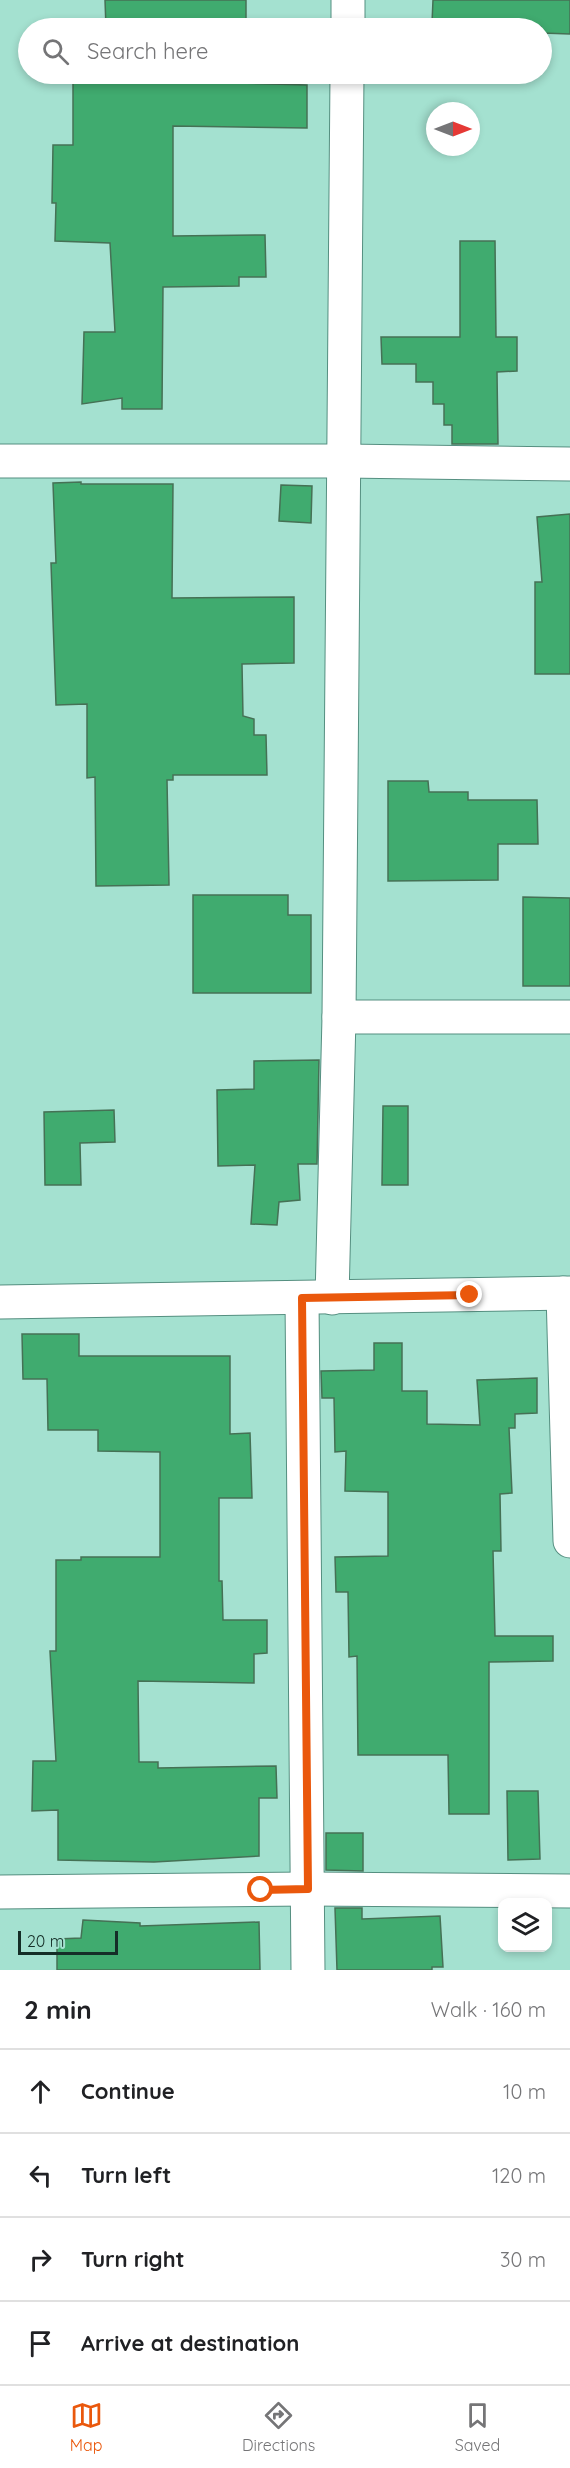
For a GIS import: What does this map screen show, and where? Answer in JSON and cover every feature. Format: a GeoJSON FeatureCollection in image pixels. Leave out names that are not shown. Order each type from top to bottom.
{"type":"FeatureCollection","features":[{"type":"Feature","properties":{"kind":"street"},"geometry":{"type":"LineString","coordinates":[[348,0],[348,18]]}},
{"type":"Feature","properties":{"kind":"street"},"geometry":{"type":"LineString","coordinates":[[308,1970],[317,1298],[339,1017],[347,84]]}},
{"type":"Feature","properties":{"kind":"street"},"geometry":{"type":"LineString","coordinates":[[0,461],[344,461],[570,464]]}},
{"type":"Feature","properties":{"kind":"street"},"geometry":{"type":"LineString","coordinates":[[339,1017],[570,1017]]}},
{"type":"Feature","properties":{"kind":"street"},"geometry":{"type":"LineString","coordinates":[[0,1302],[566,1293],[570,1541]]}},
{"type":"Feature","properties":{"kind":"street"},"geometry":{"type":"LineString","coordinates":[[0,1892],[308,1889],[570,1891]]}},
{"type":"Feature","properties":{"kind":"building"},"geometry":{"type":"Polygon","coordinates":[[[105,0],[246,0],[246,18],[106,18],[105,0]]]}},
{"type":"Feature","properties":{"kind":"building"},"geometry":{"type":"Polygon","coordinates":[[[433,0],[570,0],[570,34],[552,33],[552,18],[432,18],[433,0]]]}},
{"type":"Feature","properties":{"kind":"building"},"geometry":{"type":"Polygon","coordinates":[[[73,84],[307,85],[307,128],[173,126],[173,236],[265,235],[266,277],[239,277],[239,286],[163,287],[162,409],[122,409],[122,398],[82,404],[84,332],[115,332],[110,243],[55,241],[56,203],[52,203],[53,145],[73,145],[73,84]]]}},
{"type":"Feature","properties":{"kind":"building"},"geometry":{"type":"Polygon","coordinates":[[[460,241],[495,241],[496,337],[517,337],[517,371],[497,372],[498,444],[452,444],[452,425],[444,425],[444,404],[433,404],[433,382],[416,382],[416,364],[382,364],[381,337],[460,337],[460,241]]]}},
{"type":"Feature","properties":{"kind":"building"},"geometry":{"type":"Polygon","coordinates":[[[81,482],[81,484],[173,484],[172,598],[294,597],[294,663],[242,664],[243,716],[254,719],[254,735],[266,735],[267,775],[173,775],[173,780],[167,780],[169,885],[96,886],[95,777],[87,778],[87,704],[56,705],[51,563],[56,563],[53,483],[81,482]]]}},
{"type":"Feature","properties":{"kind":"building"},"geometry":{"type":"Polygon","coordinates":[[[281,485],[312,486],[311,523],[279,521],[281,485]]]}},
{"type":"Feature","properties":{"kind":"building"},"geometry":{"type":"Polygon","coordinates":[[[570,514],[570,674],[535,674],[535,582],[542,582],[537,517],[570,514]]]}},
{"type":"Feature","properties":{"kind":"building"},"geometry":{"type":"Polygon","coordinates":[[[388,781],[428,781],[429,792],[468,792],[468,800],[537,800],[538,844],[498,844],[498,880],[388,881],[388,781]]]}},
{"type":"Feature","properties":{"kind":"building"},"geometry":{"type":"Polygon","coordinates":[[[193,895],[288,895],[288,915],[311,915],[311,993],[193,993],[193,895]]]}},
{"type":"Feature","properties":{"kind":"building"},"geometry":{"type":"Polygon","coordinates":[[[523,897],[570,898],[570,986],[523,986],[523,897]]]}},
{"type":"Feature","properties":{"kind":"building"},"geometry":{"type":"Polygon","coordinates":[[[319,1060],[317,1164],[298,1164],[300,1200],[279,1202],[277,1225],[251,1224],[255,1165],[218,1166],[217,1090],[254,1089],[254,1061],[319,1060]]]}},
{"type":"Feature","properties":{"kind":"building"},"geometry":{"type":"Polygon","coordinates":[[[383,1106],[408,1106],[408,1185],[382,1185],[383,1106]]]}},
{"type":"Feature","properties":{"kind":"building"},"geometry":{"type":"Polygon","coordinates":[[[114,1110],[115,1142],[80,1143],[81,1185],[45,1185],[44,1112],[114,1110]]]}},
{"type":"Feature","properties":{"kind":"building"},"geometry":{"type":"Polygon","coordinates":[[[22,1334],[79,1334],[79,1356],[230,1356],[230,1434],[250,1433],[252,1498],[219,1498],[219,1581],[222,1581],[223,1620],[267,1620],[267,1653],[254,1654],[254,1683],[138,1681],[139,1762],[158,1762],[158,1768],[276,1766],[277,1798],[259,1798],[259,1856],[154,1862],[58,1860],[58,1810],[32,1811],[33,1761],[56,1761],[50,1651],[56,1651],[56,1560],[81,1560],[81,1557],[160,1557],[160,1452],[98,1451],[98,1430],[48,1430],[47,1379],[23,1379],[22,1334]]]}},
{"type":"Feature","properties":{"kind":"building"},"geometry":{"type":"Polygon","coordinates":[[[374,1343],[402,1343],[402,1391],[427,1391],[427,1424],[480,1425],[477,1380],[537,1378],[537,1413],[515,1414],[515,1428],[509,1428],[512,1493],[500,1494],[501,1551],[493,1551],[495,1636],[553,1636],[553,1661],[489,1662],[489,1814],[449,1814],[448,1755],[358,1755],[357,1656],[349,1657],[348,1592],[336,1592],[335,1557],[388,1556],[388,1492],[345,1491],[346,1451],[335,1452],[334,1398],[322,1398],[321,1371],[374,1370],[374,1343]]]}},
{"type":"Feature","properties":{"kind":"building"},"geometry":{"type":"Polygon","coordinates":[[[507,1791],[538,1791],[540,1859],[508,1860],[507,1791]]]}},
{"type":"Feature","properties":{"kind":"building"},"geometry":{"type":"Polygon","coordinates":[[[326,1833],[363,1833],[363,1871],[326,1870],[326,1833]]]}},
{"type":"Feature","properties":{"kind":"building"},"geometry":{"type":"Polygon","coordinates":[[[335,1908],[362,1908],[362,1919],[440,1916],[443,1967],[432,1967],[432,1970],[337,1970],[335,1908]]]}},
{"type":"Feature","properties":{"kind":"building"},"geometry":{"type":"Polygon","coordinates":[[[83,1920],[140,1923],[140,1926],[259,1922],[260,1970],[57,1970],[57,1939],[81,1938],[83,1920]]]}},
{"type":"Feature","properties":{"kind":"route"},"geometry":{"type":"LineString","coordinates":[[261,1890],[308,1889],[302,1298],[470,1295]]}}]}
